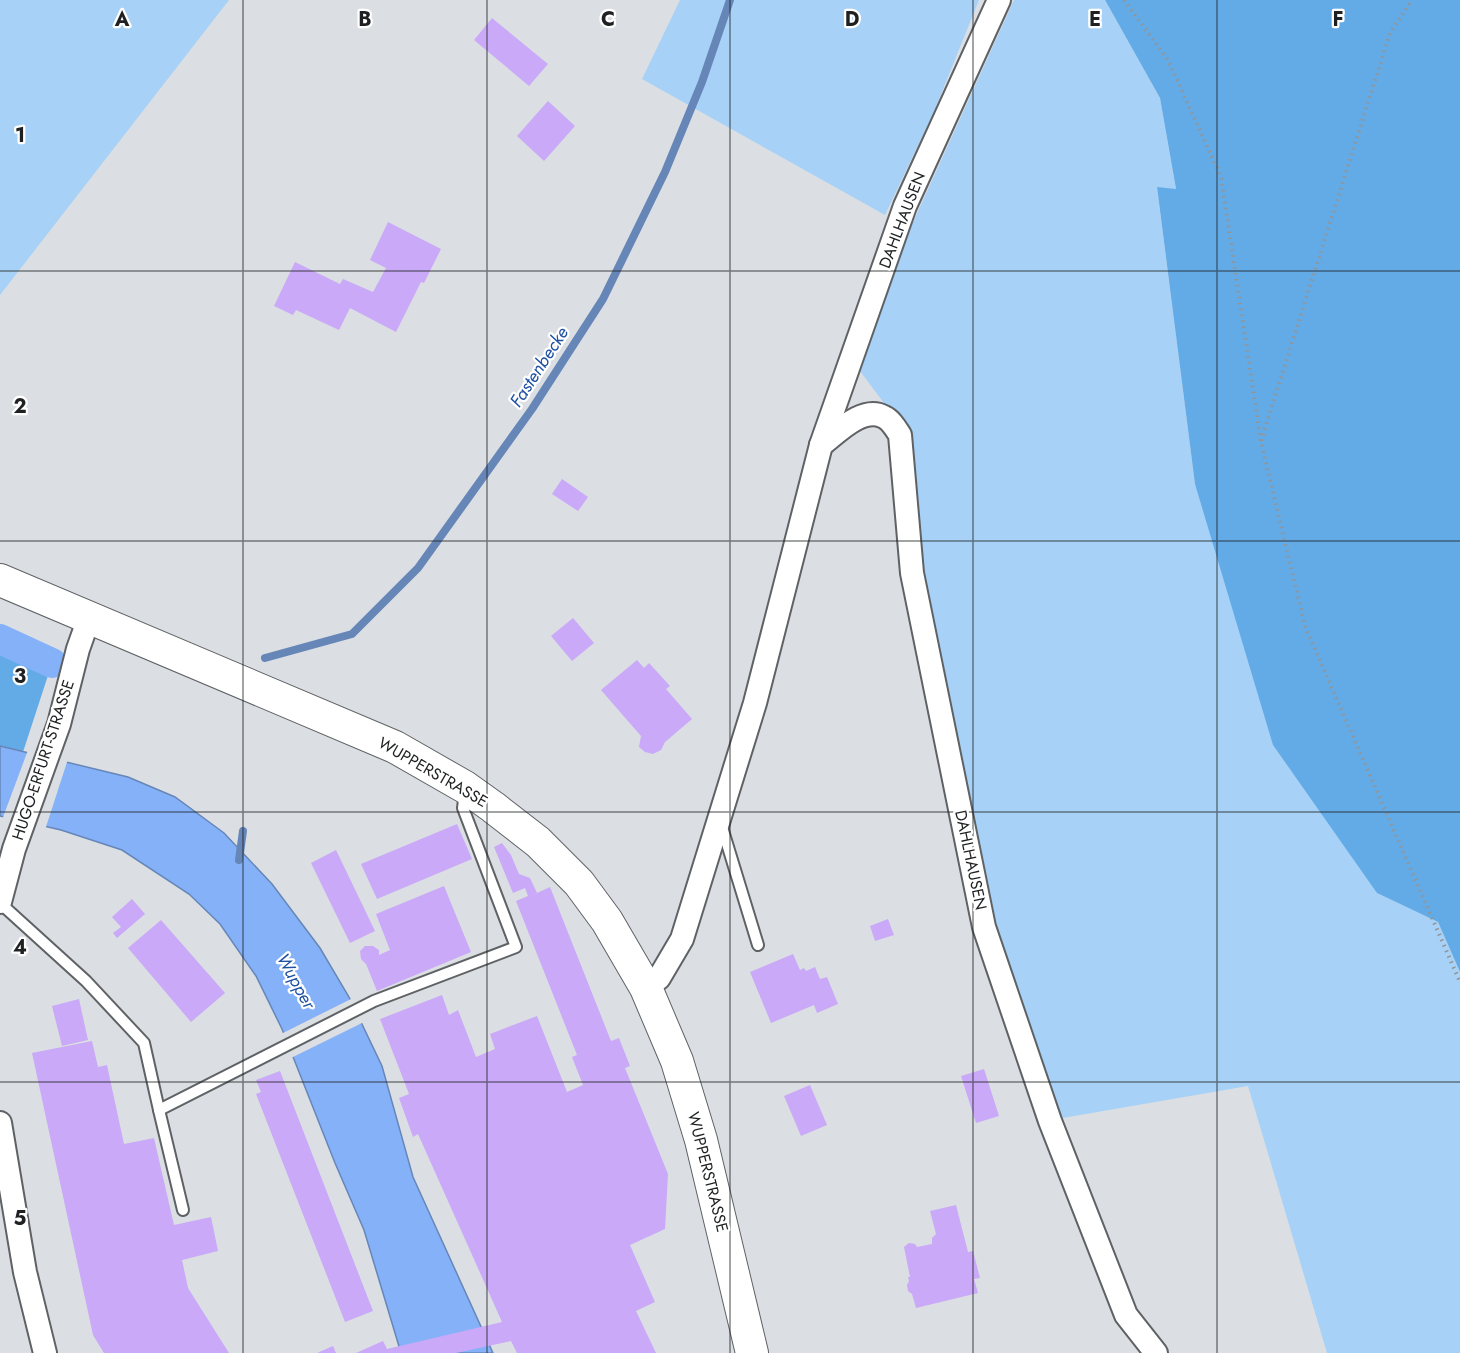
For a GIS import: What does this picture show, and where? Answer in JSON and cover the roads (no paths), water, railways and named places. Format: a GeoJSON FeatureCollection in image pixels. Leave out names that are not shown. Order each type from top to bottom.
{"type":"FeatureCollection","features":[{"type":"Feature","properties":{"kind":"main road","name":"WUPPERSTRASSE"},"geometry":{"type":"LineString","coordinates":[[0,580],[395,747],[493,807],[537,842],[579,883],[608,921],[646,988],[667,1034],[690,1100],[752,1353]]}},
{"type":"Feature","properties":{"kind":"street","name":"DAHLHAUSEN"},"geometry":{"type":"LineString","coordinates":[[646,988],[659,978],[682,939],[755,703],[821,445],[905,206],[999,0]]}},
{"type":"Feature","properties":{"kind":"street","name":"DAHLHAUSEN"},"geometry":{"type":"LineString","coordinates":[[821,445],[859,417],[874,414],[886,417],[900,435],[912,573],[984,927],[1050,1121],[1126,1315],[1156,1353]]}},
{"type":"Feature","properties":{"kind":"street","name":"HUGO-ERFURT-STRASSE"},"geometry":{"type":"LineString","coordinates":[[0,903],[14,849],[59,724],[88,618]]}},
{"type":"Feature","properties":{"kind":"street"},"geometry":{"type":"LineString","coordinates":[[0,1123],[26,1272],[45,1353]]}},
{"type":"Feature","properties":{"kind":"lane"},"geometry":{"type":"LineString","coordinates":[[159,1110],[374,1001],[516,947],[463,808],[465,788]]}},
{"type":"Feature","properties":{"kind":"lane"},"geometry":{"type":"LineString","coordinates":[[719,818],[758,945]]}},
{"type":"Feature","properties":{"kind":"lane"},"geometry":{"type":"LineString","coordinates":[[0,903],[86,981],[144,1043],[183,1210]]}},
{"type":"Feature","properties":{"kind":"water","name":"Wupper"},"geometry":{"type":"Polygon","coordinates":[[[0,746],[128,777],[175,797],[224,833],[272,884],[320,948],[349,997],[382,1066],[413,1177],[493,1353],[401,1353],[364,1230],[282,1029],[256,976],[220,924],[189,894],[122,850],[61,830],[0,816],[0,746]]]}},
{"type":"Feature","properties":{"kind":"waterway","name":"Fastenbecke"},"geometry":{"type":"LineString","coordinates":[[265,658],[352,634],[418,568],[532,409],[603,299],[665,172],[702,82],[730,0]]}},
{"type":"Feature","properties":{"kind":"waterway"},"geometry":{"type":"LineString","coordinates":[[0,639],[52,663]]}},
{"type":"Feature","properties":{"kind":"waterway","name":"Fastenbecke"},"geometry":{"type":"LineString","coordinates":[[239,860],[243,831]]}}]}
